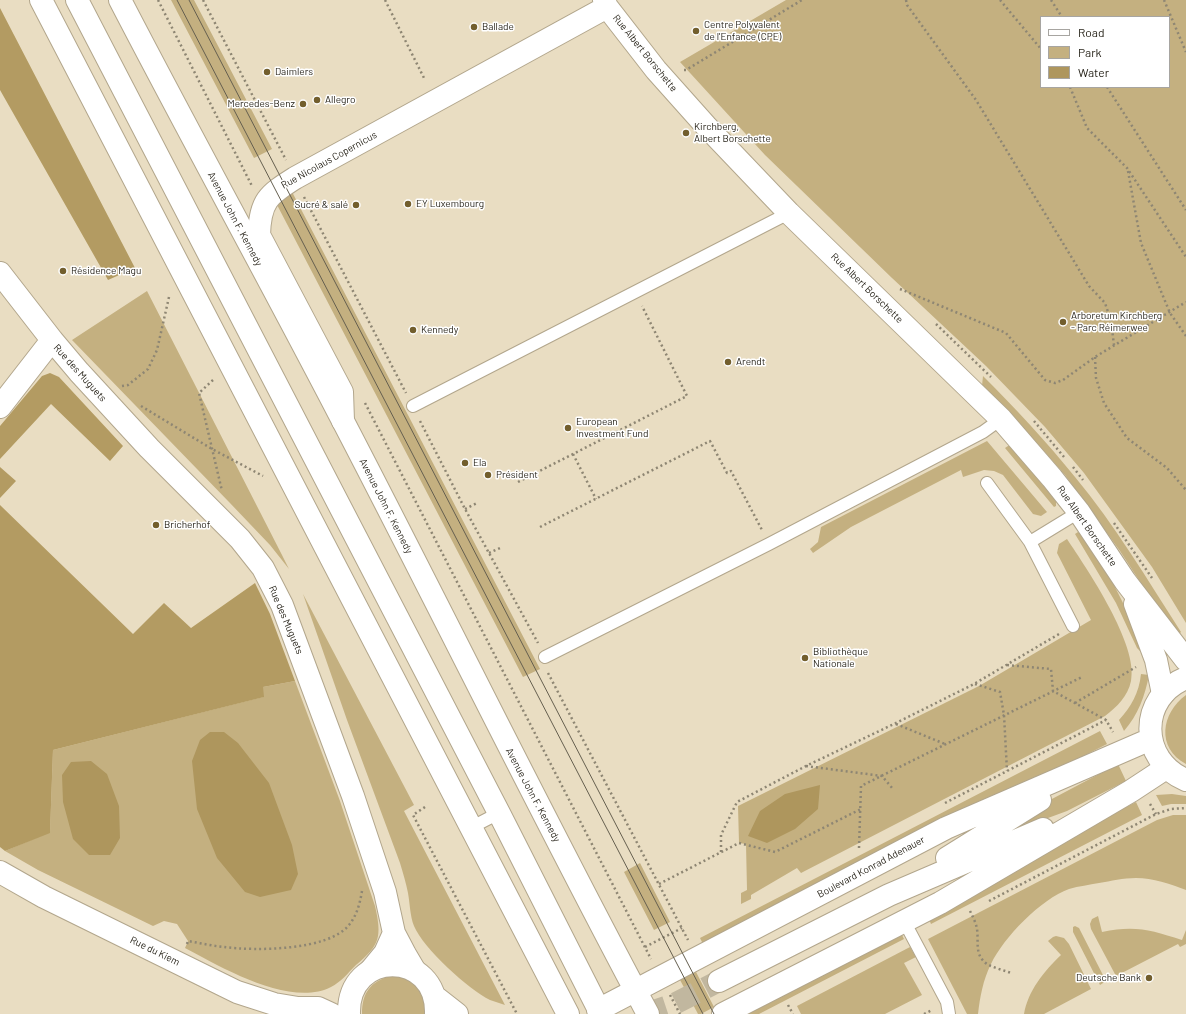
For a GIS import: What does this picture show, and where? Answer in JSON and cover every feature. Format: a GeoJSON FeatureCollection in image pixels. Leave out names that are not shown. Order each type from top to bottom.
{"type":"FeatureCollection","features":[{"type":"Feature","properties":{"kind":"main road"},"geometry":{"type":"LineString","coordinates":[[41,0],[568,1014]]}},
{"type":"Feature","properties":{"kind":"main road"},"geometry":{"type":"LineString","coordinates":[[78,0],[499,813],[600,1012]]}},
{"type":"Feature","properties":{"kind":"main road","name":"Avenue John F. Kennedy"},"geometry":{"type":"LineString","coordinates":[[120,0],[343,421],[500,731],[648,1014]]}},
{"type":"Feature","properties":{"kind":"main road","name":"Rue Nicolaus Copernicus"},"geometry":{"type":"LineString","coordinates":[[343,421],[342,392],[259,235],[259,220],[266,199],[295,178],[606,3]]}},
{"type":"Feature","properties":{"kind":"main road","name":"Rue Albert Borschette"},"geometry":{"type":"LineString","coordinates":[[606,3],[656,70],[696,115],[789,212],[1001,419],[1079,512],[1125,581],[1186,660]]}},
{"type":"Feature","properties":{"kind":"main road","name":"Rue des Muguets"},"geometry":{"type":"LineString","coordinates":[[0,273],[79,372],[149,448],[240,540],[263,568],[282,605],[353,796],[386,892],[394,933],[415,971]]}},
{"type":"Feature","properties":{"kind":"main road"},"geometry":{"type":"LineString","coordinates":[[0,407],[52,340]]}},
{"type":"Feature","properties":{"kind":"main road","name":"Rue Albert Borschette"},"geometry":{"type":"LineString","coordinates":[[1125,581],[1156,660],[1163,694]]}},
{"type":"Feature","properties":{"kind":"main road"},"geometry":{"type":"LineString","coordinates":[[1186,678],[1173,685],[1163,694],[1155,708],[1150,723],[1151,739],[1156,755],[1166,768],[1177,777],[1186,780]]}},
{"type":"Feature","properties":{"kind":"main road","name":"Boulevard Konrad Adenauer"},"geometry":{"type":"LineString","coordinates":[[600,1012],[635,990],[946,828],[1151,739]]}},
{"type":"Feature","properties":{"kind":"main road"},"geometry":{"type":"LineString","coordinates":[[889,894],[1111,756]]}},
{"type":"Feature","properties":{"kind":"main road"},"geometry":{"type":"LineString","coordinates":[[724,1014],[940,903],[1131,791],[1166,768]]}},
{"type":"Feature","properties":{"kind":"main road"},"geometry":{"type":"LineString","coordinates":[[719,981],[889,894],[1131,791]]}},
{"type":"Feature","properties":{"kind":"main road","name":"Rue du Kiem"},"geometry":{"type":"LineString","coordinates":[[0,872],[44,896],[237,992],[274,1004],[325,1011],[354,988]]}},
{"type":"Feature","properties":{"kind":"main road"},"geometry":{"type":"LineString","coordinates":[[350,1014],[351,997],[354,988],[358,981],[371,970],[385,953],[394,933]]}},
{"type":"Feature","properties":{"kind":"main road"},"geometry":{"type":"LineString","coordinates":[[371,970],[394,965],[407,967],[415,971],[424,978],[430,986],[435,1005],[457,1014]]}},
{"type":"Feature","properties":{"kind":"lane"},"geometry":{"type":"LineString","coordinates":[[413,406],[789,212]]}},
{"type":"Feature","properties":{"kind":"lane"},"geometry":{"type":"LineString","coordinates":[[546,657],[769,544],[984,432],[1001,419]]}},
{"type":"Feature","properties":{"kind":"lane"},"geometry":{"type":"LineString","coordinates":[[987,483],[1030,542],[1073,626]]}},
{"type":"Feature","properties":{"kind":"lane"},"geometry":{"type":"LineString","coordinates":[[1030,542],[1079,512]]}},
{"type":"Feature","properties":{"kind":"lane"},"geometry":{"type":"LineString","coordinates":[[472,827],[499,813]]}},
{"type":"Feature","properties":{"kind":"lane"},"geometry":{"type":"LineString","coordinates":[[904,921],[947,1002],[949,1014]]}},
{"type":"Feature","properties":{"kind":"path"},"geometry":{"type":"LineString","coordinates":[[158,0],[263,207]]}},
{"type":"Feature","properties":{"kind":"path"},"geometry":{"type":"LineString","coordinates":[[203,0],[489,554],[546,657],[548,672],[687,937]]}},
{"type":"Feature","properties":{"kind":"path"},"geometry":{"type":"LineString","coordinates":[[385,0],[425,80]]}},
{"type":"Feature","properties":{"kind":"path"},"geometry":{"type":"LineString","coordinates":[[684,70],[802,0]]}},
{"type":"Feature","properties":{"kind":"path"},"geometry":{"type":"LineString","coordinates":[[906,0],[907,5],[976,100],[1089,286],[1105,303],[1111,321],[1114,345]]}},
{"type":"Feature","properties":{"kind":"path"},"geometry":{"type":"LineString","coordinates":[[1000,0],[1040,48]]}},
{"type":"Feature","properties":{"kind":"path"},"geometry":{"type":"LineString","coordinates":[[1051,0],[1061,16]]}},
{"type":"Feature","properties":{"kind":"path"},"geometry":{"type":"LineString","coordinates":[[1164,0],[1186,52]]}},
{"type":"Feature","properties":{"kind":"path"},"geometry":{"type":"LineString","coordinates":[[1070,88],[1087,128],[1127,168],[1186,257]]}},
{"type":"Feature","properties":{"kind":"path"},"geometry":{"type":"LineString","coordinates":[[1108,88],[1186,210]]}},
{"type":"Feature","properties":{"kind":"path"},"geometry":{"type":"LineString","coordinates":[[1127,168],[1141,242],[1170,313],[1186,336]]}},
{"type":"Feature","properties":{"kind":"path"},"geometry":{"type":"LineString","coordinates":[[900,289],[1006,333],[1044,380],[1054,383],[1063,380],[1095,357],[1186,302]]}},
{"type":"Feature","properties":{"kind":"path"},"geometry":{"type":"LineString","coordinates":[[116,388],[128,385],[148,369],[157,350],[170,297]]}},
{"type":"Feature","properties":{"kind":"path"},"geometry":{"type":"LineString","coordinates":[[518,482],[687,396],[646,316]]}},
{"type":"Feature","properties":{"kind":"path"},"geometry":{"type":"LineString","coordinates":[[1095,357],[1096,378],[1104,403],[1127,438],[1167,468],[1186,490]]}},
{"type":"Feature","properties":{"kind":"path"},"geometry":{"type":"LineString","coordinates":[[213,380],[199,393],[223,492]]}},
{"type":"Feature","properties":{"kind":"path"},"geometry":{"type":"LineString","coordinates":[[361,397],[645,947],[682,928]]}},
{"type":"Feature","properties":{"kind":"path"},"geometry":{"type":"LineString","coordinates":[[138,404],[212,449],[263,476]]}},
{"type":"Feature","properties":{"kind":"path"},"geometry":{"type":"LineString","coordinates":[[540,527],[710,441],[727,473],[732,470],[769,544]]}},
{"type":"Feature","properties":{"kind":"path"},"geometry":{"type":"LineString","coordinates":[[573,454],[596,499]]}},
{"type":"Feature","properties":{"kind":"path"},"geometry":{"type":"LineString","coordinates":[[466,509],[477,503]]}},
{"type":"Feature","properties":{"kind":"path"},"geometry":{"type":"LineString","coordinates":[[489,554],[500,548]]}},
{"type":"Feature","properties":{"kind":"path"},"geometry":{"type":"LineString","coordinates":[[721,852],[721,835],[737,802],[806,766],[974,684],[1073,626]]}},
{"type":"Feature","properties":{"kind":"path"},"geometry":{"type":"LineString","coordinates":[[1006,665],[1051,669],[1053,691]]}},
{"type":"Feature","properties":{"kind":"path"},"geometry":{"type":"LineString","coordinates":[[1075,703],[1138,666]]}},
{"type":"Feature","properties":{"kind":"path"},"geometry":{"type":"LineString","coordinates":[[859,848],[861,786],[1082,677]]}},
{"type":"Feature","properties":{"kind":"path"},"geometry":{"type":"LineString","coordinates":[[974,684],[1000,692],[1004,715],[1007,771]]}},
{"type":"Feature","properties":{"kind":"path"},"geometry":{"type":"LineString","coordinates":[[1053,691],[1106,720]]}},
{"type":"Feature","properties":{"kind":"path"},"geometry":{"type":"LineString","coordinates":[[896,723],[945,744]]}},
{"type":"Feature","properties":{"kind":"path"},"geometry":{"type":"LineString","coordinates":[[806,766],[882,776],[893,789]]}},
{"type":"Feature","properties":{"kind":"path"},"geometry":{"type":"LineString","coordinates":[[425,808],[413,815],[517,1014]]}},
{"type":"Feature","properties":{"kind":"path"},"geometry":{"type":"LineString","coordinates":[[659,884],[739,843],[775,852],[861,809]]}},
{"type":"Feature","properties":{"kind":"path"},"geometry":{"type":"LineString","coordinates":[[178,962],[188,941],[224,948],[290,948],[316,943],[335,936],[348,926],[357,912],[362,885]]}},
{"type":"Feature","properties":{"kind":"path"},"geometry":{"type":"LineString","coordinates":[[970,911],[977,928],[976,945],[978,953],[982,959],[992,966],[1011,973]]}},
{"type":"Feature","properties":{"kind":"path"},"geometry":{"type":"LineString","coordinates":[[788,1005],[793,1014]]}},
{"type":"Feature","properties":{"kind":"green space"},"geometry":{"type":"Polygon","coordinates":[[[171,0],[194,0],[272,149],[254,158],[171,0]]]}},
{"type":"Feature","properties":{"kind":"green space","name":"Arboretum Kirchberg - Parc Réimerwee"},"geometry":{"type":"Polygon","coordinates":[[[786,0],[1186,0],[1186,623],[1152,567],[1084,473],[1045,427],[986,366],[892,278],[765,155],[680,62],[786,0]]]}},
{"type":"Feature","properties":{"kind":"green space"},"geometry":{"type":"Polygon","coordinates":[[[290,188],[540,669],[523,677],[275,201],[290,188]]]}},
{"type":"Feature","properties":{"kind":"green space"},"geometry":{"type":"Polygon","coordinates":[[[147,291],[289,569],[270,545],[72,340],[147,291]]]}},
{"type":"Feature","properties":{"kind":"green space"},"geometry":{"type":"Polygon","coordinates":[[[983,376],[1019,413],[1090,495],[1130,553],[1181,632],[1176,637],[1120,551],[1065,475],[982,386],[983,376]]]}},
{"type":"Feature","properties":{"kind":"green space"},"geometry":{"type":"Polygon","coordinates":[[[987,441],[1047,512],[1041,516],[1033,514],[1003,475],[994,471],[984,470],[963,477],[961,470],[851,527],[813,553],[810,549],[818,542],[821,527],[987,441]]]}},
{"type":"Feature","properties":{"kind":"green space"},"geometry":{"type":"Polygon","coordinates":[[[1011,446],[1056,501],[1056,506],[1054,507],[1005,448],[1011,446]]]}},
{"type":"Feature","properties":{"kind":"green space"},"geometry":{"type":"Polygon","coordinates":[[[1078,532],[1084,538],[1114,585],[1125,607],[1143,652],[1137,648],[1116,603],[1075,534],[1078,532]]]}},
{"type":"Feature","properties":{"kind":"green space"},"geometry":{"type":"Polygon","coordinates":[[[1067,539],[1110,608],[1120,628],[1127,648],[1131,666],[1131,681],[1125,696],[1118,705],[1105,716],[801,873],[797,868],[751,895],[751,899],[741,904],[741,893],[747,890],[746,844],[739,843],[738,806],[979,686],[1091,620],[1057,553],[1059,544],[1067,539]]]}},
{"type":"Feature","properties":{"kind":"green space"},"geometry":{"type":"Polygon","coordinates":[[[303,594],[414,805],[404,811],[505,1005],[481,995],[459,978],[436,956],[419,935],[414,926],[400,863],[347,720],[303,594]]]}},
{"type":"Feature","properties":{"kind":"green space"},"geometry":{"type":"Polygon","coordinates":[[[1141,674],[1149,675],[1145,690],[1137,712],[1124,731],[1119,720],[1134,699],[1141,674]]]}},
{"type":"Feature","properties":{"kind":"green space"},"geometry":{"type":"Polygon","coordinates":[[[295,681],[340,801],[375,906],[377,917],[378,933],[374,946],[364,958],[335,985],[314,992],[296,992],[276,989],[236,974],[185,948],[188,941],[177,924],[164,921],[153,926],[38,870],[5,851],[50,832],[53,750],[263,697],[263,687],[295,681]]]}},
{"type":"Feature","properties":{"kind":"green space"},"geometry":{"type":"Polygon","coordinates":[[[1186,695],[1186,764],[1176,757],[1170,749],[1166,740],[1165,730],[1171,711],[1186,695]]]}},
{"type":"Feature","properties":{"kind":"green space"},"geometry":{"type":"Polygon","coordinates":[[[1100,731],[1107,744],[992,803],[703,944],[700,938],[1100,731]]]}},
{"type":"Feature","properties":{"kind":"green space"},"geometry":{"type":"Polygon","coordinates":[[[1118,764],[1126,781],[1067,811],[1029,825],[1024,823],[1024,820],[1050,800],[1118,764]]]}},
{"type":"Feature","properties":{"kind":"green space"},"geometry":{"type":"Polygon","coordinates":[[[1172,794],[1186,796],[1186,804],[1171,804],[1162,806],[1156,795],[1172,794]]]}},
{"type":"Feature","properties":{"kind":"green space"},"geometry":{"type":"Polygon","coordinates":[[[1136,802],[1142,815],[931,924],[929,919],[1029,856],[1136,802]]]}},
{"type":"Feature","properties":{"kind":"green space"},"geometry":{"type":"Polygon","coordinates":[[[1173,815],[1186,815],[1186,890],[1155,880],[1131,878],[1076,887],[1058,894],[1035,910],[1005,942],[997,953],[986,976],[978,1014],[967,1014],[928,939],[1157,820],[1173,815]]]}},
{"type":"Feature","properties":{"kind":"green space"},"geometry":{"type":"Polygon","coordinates":[[[640,863],[670,922],[654,930],[624,872],[640,863]]]}},
{"type":"Feature","properties":{"kind":"green space"},"geometry":{"type":"Polygon","coordinates":[[[1098,916],[1102,932],[1134,929],[1152,931],[1182,940],[1186,930],[1186,944],[1180,947],[1178,944],[1116,976],[1091,929],[1090,924],[1092,919],[1098,916]]]}},
{"type":"Feature","properties":{"kind":"green space"},"geometry":{"type":"Polygon","coordinates":[[[1075,926],[1079,928],[1106,981],[1100,985],[1073,932],[1073,927],[1075,926]]]}},
{"type":"Feature","properties":{"kind":"green space"},"geometry":{"type":"Polygon","coordinates":[[[901,933],[904,939],[759,1014],[748,1014],[901,933]]]}},
{"type":"Feature","properties":{"kind":"green space"},"geometry":{"type":"Polygon","coordinates":[[[1056,936],[1064,938],[1069,944],[1091,989],[1044,1014],[1024,1014],[1033,989],[1061,955],[1048,941],[1056,936]]]}},
{"type":"Feature","properties":{"kind":"green space"},"geometry":{"type":"Polygon","coordinates":[[[910,947],[916,957],[904,963],[922,995],[885,1014],[801,1014],[797,1006],[910,947]]]}},
{"type":"Feature","properties":{"kind":"green space"},"geometry":{"type":"Polygon","coordinates":[[[695,970],[714,1007],[701,1014],[698,1014],[679,978],[695,970]]]}},
{"type":"Feature","properties":{"kind":"green space"},"geometry":{"type":"Polygon","coordinates":[[[400,976],[410,980],[424,995],[427,1014],[362,1014],[362,1007],[368,989],[383,978],[400,976]]]}},
{"type":"Feature","properties":{"kind":"shaded area"},"geometry":{"type":"Polygon","coordinates":[[[0,8],[135,268],[108,280],[0,90],[0,8]]]}},
{"type":"Feature","properties":{"kind":"shaded area"},"geometry":{"type":"Polygon","coordinates":[[[50,373],[59,377],[123,446],[110,461],[51,404],[0,459],[0,426],[42,376],[50,373]]]}},
{"type":"Feature","properties":{"kind":"shaded area"},"geometry":{"type":"Polygon","coordinates":[[[0,467],[16,481],[0,498],[0,467]]]}},
{"type":"Feature","properties":{"kind":"shaded area"},"geometry":{"type":"Polygon","coordinates":[[[0,505],[133,634],[164,603],[191,628],[255,583],[270,614],[295,681],[263,687],[264,697],[53,750],[50,833],[5,851],[0,847],[0,505]]]}},
{"type":"Feature","properties":{"kind":"water"},"geometry":{"type":"Polygon","coordinates":[[[210,732],[224,732],[238,743],[269,783],[292,845],[298,874],[291,890],[260,897],[245,892],[217,858],[197,809],[192,761],[200,740],[210,732]]]}},
{"type":"Feature","properties":{"kind":"water"},"geometry":{"type":"Polygon","coordinates":[[[91,761],[107,774],[119,806],[120,838],[110,855],[89,855],[73,839],[63,802],[62,775],[71,762],[91,761]]]}},
{"type":"Feature","properties":{"kind":"water"},"geometry":{"type":"Polygon","coordinates":[[[820,785],[818,809],[795,829],[767,843],[748,836],[760,811],[785,794],[820,785]]]}},
{"type":"Feature","properties":{"kind":"tunnel"},"geometry":{"type":"LineString","coordinates":[[645,1014],[672,1005],[719,981]]}},
{"type":"Feature","properties":{"kind":"tram line"},"geometry":{"type":"LineString","coordinates":[[177,0],[703,1014]]}},
{"type":"Feature","properties":{"kind":"tram line"},"geometry":{"type":"LineString","coordinates":[[189,0],[714,1014]]}},
{"type":"Feature","properties":{"kind":"place","name":"Ballade"},"geometry":{"type":"Point","coordinates":[474,27]}},
{"type":"Feature","properties":{"kind":"place","name":"Centre Polyvalent de l'Enfance (CPE)"},"geometry":{"type":"Point","coordinates":[696,31]}},
{"type":"Feature","properties":{"kind":"place","name":"Daimlers"},"geometry":{"type":"Point","coordinates":[267,72]}},
{"type":"Feature","properties":{"kind":"place","name":"Allegro"},"geometry":{"type":"Point","coordinates":[317,100]}},
{"type":"Feature","properties":{"kind":"place","name":"Mercedes-Benz"},"geometry":{"type":"Point","coordinates":[303,104]}},
{"type":"Feature","properties":{"kind":"place","name":"Kirchberg, Albert Borschette"},"geometry":{"type":"Point","coordinates":[686,133]}},
{"type":"Feature","properties":{"kind":"place","name":"EY Luxembourg"},"geometry":{"type":"Point","coordinates":[408,204]}},
{"type":"Feature","properties":{"kind":"place","name":"Sucré & salé"},"geometry":{"type":"Point","coordinates":[356,205]}},
{"type":"Feature","properties":{"kind":"place","name":"Résidence Magu"},"geometry":{"type":"Point","coordinates":[63,271]}},
{"type":"Feature","properties":{"kind":"place","name":"Arboretum Kirchberg - Parc Réimerwee"},"geometry":{"type":"Point","coordinates":[1063,322]}},
{"type":"Feature","properties":{"kind":"place","name":"Kennedy"},"geometry":{"type":"Point","coordinates":[413,330]}},
{"type":"Feature","properties":{"kind":"place","name":"Arendt"},"geometry":{"type":"Point","coordinates":[728,362]}},
{"type":"Feature","properties":{"kind":"place","name":"European Investment Fund"},"geometry":{"type":"Point","coordinates":[568,428]}},
{"type":"Feature","properties":{"kind":"place","name":"Ela"},"geometry":{"type":"Point","coordinates":[465,463]}},
{"type":"Feature","properties":{"kind":"place","name":"Président"},"geometry":{"type":"Point","coordinates":[488,475]}},
{"type":"Feature","properties":{"kind":"place","name":"Bricherhof"},"geometry":{"type":"Point","coordinates":[156,525]}},
{"type":"Feature","properties":{"kind":"place","name":"Bibliothèque Nationale"},"geometry":{"type":"Point","coordinates":[805,658]}},
{"type":"Feature","properties":{"kind":"place","name":"Deutsche Bank"},"geometry":{"type":"Point","coordinates":[1149,978]}}]}
